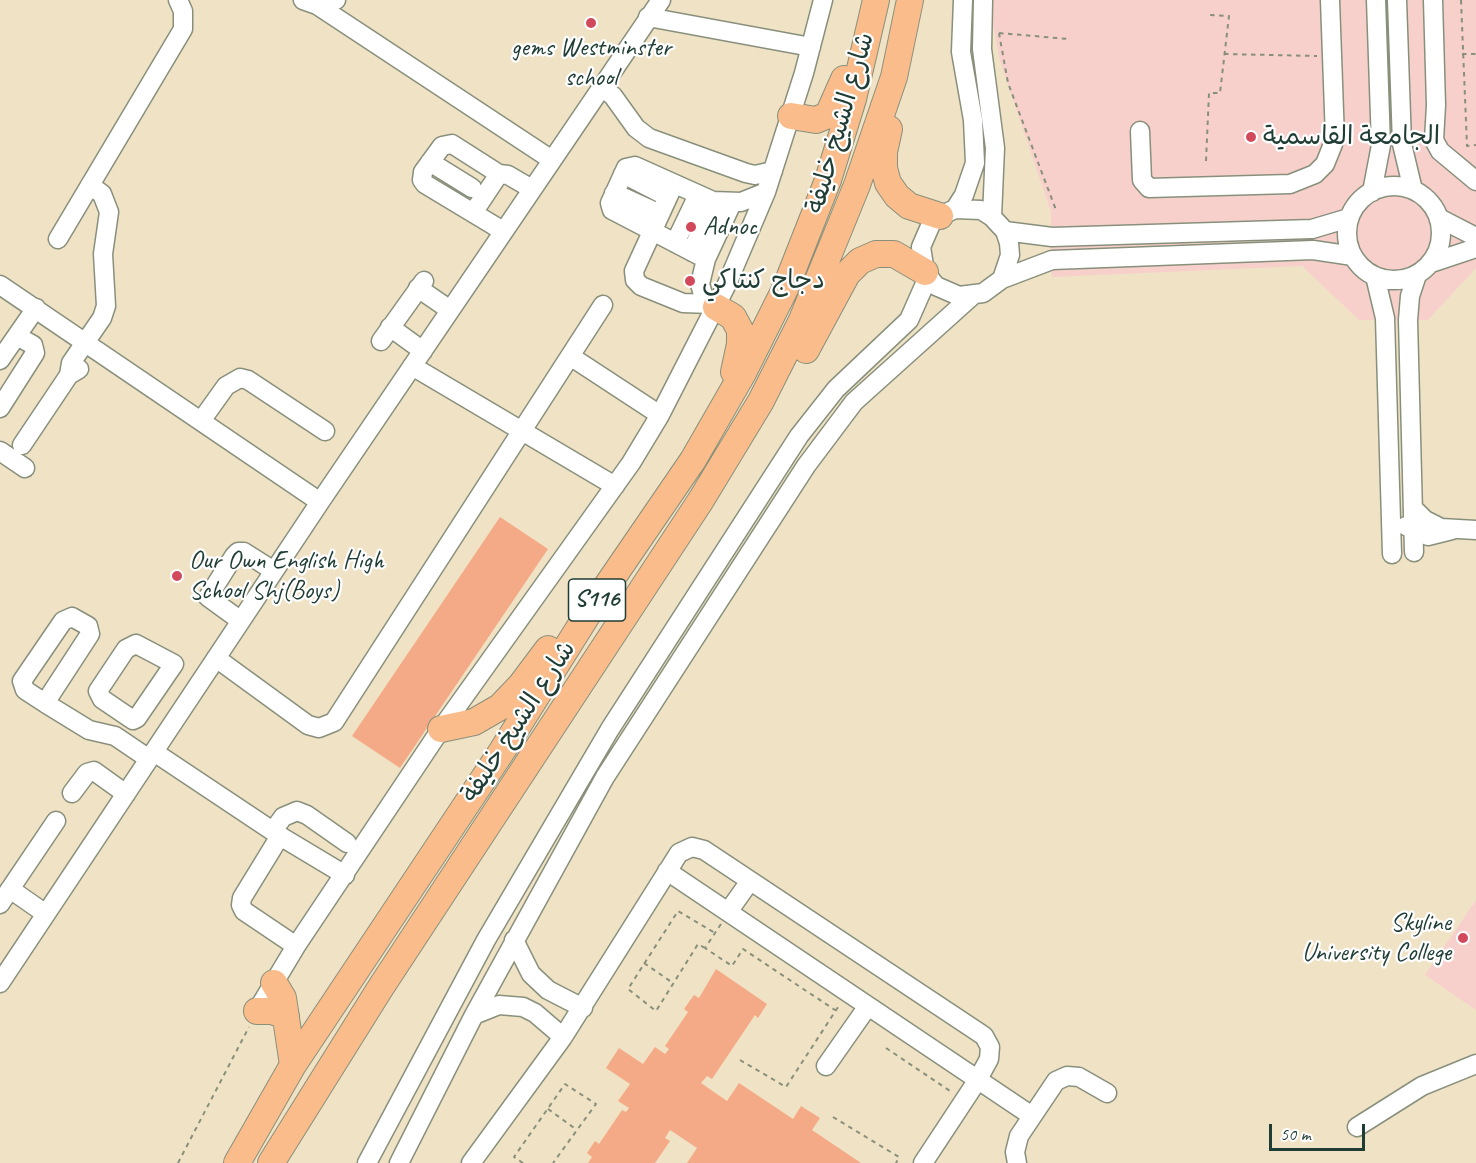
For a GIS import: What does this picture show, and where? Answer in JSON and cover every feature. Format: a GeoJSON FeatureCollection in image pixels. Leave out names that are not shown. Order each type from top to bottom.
{"type":"FeatureCollection","features":[{"type":"Feature","properties":{"kind":"highway","name":"شارع الشيخ خليفة"},"geometry":{"type":"LineString","coordinates":[[237,1163],[293,1065],[502,751],[591,609],[693,460],[728,400],[772,317],[813,220],[842,140],[876,0]]}},
{"type":"Feature","properties":{"kind":"highway","name":"شارع الشيخ خليفة"},"geometry":{"type":"LineString","coordinates":[[271,1163],[381,987],[581,684],[746,428],[784,357],[822,276],[857,185],[894,77],[909,0]]}},
{"type":"Feature","properties":{"kind":"highway"},"geometry":{"type":"LineString","coordinates":[[791,116],[816,120],[828,115],[849,70],[863,52]]}},
{"type":"Feature","properties":{"kind":"highway"},"geometry":{"type":"LineString","coordinates":[[894,77],[893,109],[884,152],[884,168],[888,183],[897,196],[909,206],[948,212]]}},
{"type":"Feature","properties":{"kind":"highway"},"geometry":{"type":"LineString","coordinates":[[746,428],[787,383],[853,267],[867,256],[885,253],[902,258],[927,274]]}},
{"type":"Feature","properties":{"kind":"highway"},"geometry":{"type":"LineString","coordinates":[[714,305],[733,318],[741,337],[728,400]]}},
{"type":"Feature","properties":{"kind":"highway"},"geometry":{"type":"LineString","coordinates":[[441,729],[474,722],[500,707],[521,685],[567,625],[591,609]]}},
{"type":"Feature","properties":{"kind":"highway"},"geometry":{"type":"LineString","coordinates":[[274,983],[281,994],[293,1065]]}},
{"type":"Feature","properties":{"kind":"highway"},"geometry":{"type":"LineString","coordinates":[[257,1011],[272,1011],[286,1016]]}},
{"type":"Feature","properties":{"kind":"street"},"geometry":{"type":"LineString","coordinates":[[58,239],[183,29],[183,11],[178,0]]}},
{"type":"Feature","properties":{"kind":"street"},"geometry":{"type":"LineString","coordinates":[[310,2],[336,0]]}},
{"type":"Feature","properties":{"kind":"street"},"geometry":{"type":"LineString","coordinates":[[0,982],[320,502],[661,0]]}},
{"type":"Feature","properties":{"kind":"street"},"geometry":{"type":"LineString","coordinates":[[257,1011],[296,946],[441,729],[615,486],[660,415],[714,305],[765,192],[791,116],[823,0]]}},
{"type":"Feature","properties":{"kind":"street"},"geometry":{"type":"LineString","coordinates":[[963,0],[961,52],[973,120],[975,163],[964,195],[924,235],[921,253],[927,274],[947,293],[972,296]]}},
{"type":"Feature","properties":{"kind":"street"},"geometry":{"type":"LineString","coordinates":[[983,0],[982,49],[995,148],[992,217]]}},
{"type":"Feature","properties":{"kind":"street"},"geometry":{"type":"LineString","coordinates":[[1140,131],[1142,180],[1149,188],[1290,184],[1303,181],[1325,164],[1332,152],[1335,139],[1330,0]]}},
{"type":"Feature","properties":{"kind":"street"},"geometry":{"type":"LineString","coordinates":[[1372,192],[1381,145],[1376,0]]}},
{"type":"Feature","properties":{"kind":"street"},"geometry":{"type":"LineString","coordinates":[[1397,0],[1402,144],[1413,190]]}},
{"type":"Feature","properties":{"kind":"street"},"geometry":{"type":"LineString","coordinates":[[1433,0],[1436,105],[1433,134],[1436,145],[1445,156],[1470,175]]}},
{"type":"Feature","properties":{"kind":"street"},"geometry":{"type":"LineString","coordinates":[[310,2],[552,160]]}},
{"type":"Feature","properties":{"kind":"street"},"geometry":{"type":"LineString","coordinates":[[648,16],[811,47]]}},
{"type":"Feature","properties":{"kind":"street"},"geometry":{"type":"LineString","coordinates":[[601,86],[613,96],[636,128],[649,138],[746,174],[773,171]]}},
{"type":"Feature","properties":{"kind":"street"},"geometry":{"type":"LineString","coordinates":[[503,231],[423,182],[422,174],[442,146],[452,144],[499,174],[506,174],[532,189]]}},
{"type":"Feature","properties":{"kind":"street"},"geometry":{"type":"LineString","coordinates":[[432,160],[473,186]]}},
{"type":"Feature","properties":{"kind":"street"},"geometry":{"type":"LineString","coordinates":[[699,255],[612,210],[610,203],[629,166],[635,166],[671,190],[705,198],[732,203],[750,200],[765,192]]}},
{"type":"Feature","properties":{"kind":"street"},"geometry":{"type":"LineString","coordinates":[[473,213],[499,174]]}},
{"type":"Feature","properties":{"kind":"street"},"geometry":{"type":"LineString","coordinates":[[22,445],[69,375],[79,369],[102,318],[106,300],[103,254],[109,212],[105,199],[90,185]]}},
{"type":"Feature","properties":{"kind":"street"},"geometry":{"type":"LineString","coordinates":[[1476,237],[1439,218],[1424,197],[1413,190],[1392,186],[1372,192],[1358,203],[1350,218],[1348,244],[1353,256],[1375,276],[1396,280],[1476,248]]}},
{"type":"Feature","properties":{"kind":"street"},"geometry":{"type":"LineString","coordinates":[[671,190],[634,271],[637,284],[683,303],[714,305]]}},
{"type":"Feature","properties":{"kind":"street"},"geometry":{"type":"LineString","coordinates":[[614,193],[660,214]]}},
{"type":"Feature","properties":{"kind":"street"},"geometry":{"type":"LineString","coordinates":[[705,198],[699,255],[700,289],[704,298],[714,305]]}},
{"type":"Feature","properties":{"kind":"street"},"geometry":{"type":"LineString","coordinates":[[675,243],[705,198]]}},
{"type":"Feature","properties":{"kind":"street"},"geometry":{"type":"LineString","coordinates":[[699,255],[732,203]]}},
{"type":"Feature","properties":{"kind":"street"},"geometry":{"type":"LineString","coordinates":[[948,212],[981,210],[992,217],[1005,231],[1010,255],[1002,279]]}},
{"type":"Feature","properties":{"kind":"street"},"geometry":{"type":"LineString","coordinates":[[1005,231],[1052,237],[1312,229],[1350,218]]}},
{"type":"Feature","properties":{"kind":"street"},"geometry":{"type":"LineString","coordinates":[[1414,552],[1408,308],[1424,269],[1440,247],[1439,218]]}},
{"type":"Feature","properties":{"kind":"street"},"geometry":{"type":"LineString","coordinates":[[414,1073],[408,1098],[391,1137],[392,1146],[402,1157],[514,940],[605,777],[831,431],[854,402],[972,296],[993,287],[1002,279],[1052,260],[1313,250],[1353,256]]}},
{"type":"Feature","properties":{"kind":"street"},"geometry":{"type":"LineString","coordinates":[[367,1163],[486,940],[610,729],[799,436],[836,389],[909,320],[927,274]]}},
{"type":"Feature","properties":{"kind":"street"},"geometry":{"type":"LineString","coordinates":[[1375,276],[1385,318],[1392,554]]}},
{"type":"Feature","properties":{"kind":"street"},"geometry":{"type":"LineString","coordinates":[[450,310],[421,284],[386,334],[522,430],[615,486]]}},
{"type":"Feature","properties":{"kind":"street"},"geometry":{"type":"LineString","coordinates":[[0,285],[320,502]]}},
{"type":"Feature","properties":{"kind":"street"},"geometry":{"type":"LineString","coordinates":[[216,658],[308,725],[324,727],[334,722],[603,305]]}},
{"type":"Feature","properties":{"kind":"street"},"geometry":{"type":"LineString","coordinates":[[0,408],[34,357],[25,340],[36,308]]}},
{"type":"Feature","properties":{"kind":"street"},"geometry":{"type":"LineString","coordinates":[[0,360],[51,319]]}},
{"type":"Feature","properties":{"kind":"street"},"geometry":{"type":"LineString","coordinates":[[570,356],[660,415]]}},
{"type":"Feature","properties":{"kind":"street"},"geometry":{"type":"LineString","coordinates":[[201,421],[228,383],[244,379],[325,431]]}},
{"type":"Feature","properties":{"kind":"street"},"geometry":{"type":"LineString","coordinates":[[0,452],[25,468]]}},
{"type":"Feature","properties":{"kind":"street"},"geometry":{"type":"LineString","coordinates":[[1391,508],[1414,532],[1436,536],[1452,530]]}},
{"type":"Feature","properties":{"kind":"street"},"geometry":{"type":"LineString","coordinates":[[1413,508],[1425,520],[1452,530],[1476,530]]}},
{"type":"Feature","properties":{"kind":"street"},"geometry":{"type":"LineString","coordinates":[[241,621],[208,597],[234,556],[238,552],[244,552],[274,571]]}},
{"type":"Feature","properties":{"kind":"street"},"geometry":{"type":"LineString","coordinates":[[174,664],[180,664],[203,678]]}},
{"type":"Feature","properties":{"kind":"street"},"geometry":{"type":"LineString","coordinates":[[45,703],[89,730],[115,736],[152,756],[345,875]]}},
{"type":"Feature","properties":{"kind":"street"},"geometry":{"type":"LineString","coordinates":[[605,777],[620,736],[617,728],[610,729]]}},
{"type":"Feature","properties":{"kind":"street"},"geometry":{"type":"LineString","coordinates":[[72,793],[87,773],[94,771],[126,794]]}},
{"type":"Feature","properties":{"kind":"street"},"geometry":{"type":"LineString","coordinates":[[296,946],[244,911],[241,905],[242,898],[283,817],[297,811],[307,815],[347,843]]}},
{"type":"Feature","properties":{"kind":"street"},"geometry":{"type":"LineString","coordinates":[[46,914],[5,897],[56,821]]}},
{"type":"Feature","properties":{"kind":"street"},"geometry":{"type":"LineString","coordinates":[[476,1161],[583,1008],[667,872],[683,850],[699,847],[984,1036],[990,1053],[977,1081],[923,1163]]}},
{"type":"Feature","properties":{"kind":"street"},"geometry":{"type":"LineString","coordinates":[[667,872],[1032,1116]]}},
{"type":"Feature","properties":{"kind":"street"},"geometry":{"type":"LineString","coordinates":[[728,912],[750,881]]}},
{"type":"Feature","properties":{"kind":"street"},"geometry":{"type":"LineString","coordinates":[[514,940],[525,966],[539,982],[583,1008]]}},
{"type":"Feature","properties":{"kind":"street"},"geometry":{"type":"LineString","coordinates":[[474,1015],[499,1005],[523,1007],[535,1012],[563,1037]]}},
{"type":"Feature","properties":{"kind":"street"},"geometry":{"type":"LineString","coordinates":[[826,1066],[868,1006]]}},
{"type":"Feature","properties":{"kind":"street"},"geometry":{"type":"LineString","coordinates":[[1357,1127],[1422,1086],[1476,1064]]}},
{"type":"Feature","properties":{"kind":"street"},"geometry":{"type":"LineString","coordinates":[[1017,1163],[1017,1141],[1056,1081],[1066,1076],[1084,1079],[1107,1094]]}},
{"type":"Feature","properties":{"kind":"path"},"geometry":{"type":"LineString","coordinates":[[1461,0],[1467,146],[1476,145]]}},
{"type":"Feature","properties":{"kind":"path"},"geometry":{"type":"LineString","coordinates":[[1206,161],[1209,93],[1220,93],[1229,16],[1209,15]]}},
{"type":"Feature","properties":{"kind":"path"},"geometry":{"type":"LineString","coordinates":[[998,26],[1008,83],[1056,210]]}},
{"type":"Feature","properties":{"kind":"path"},"geometry":{"type":"LineString","coordinates":[[999,33],[1068,39]]}},
{"type":"Feature","properties":{"kind":"path"},"geometry":{"type":"LineString","coordinates":[[1224,54],[1332,56]]}},
{"type":"Feature","properties":{"kind":"path"},"geometry":{"type":"LineString","coordinates":[[1462,54],[1476,54]]}},
{"type":"Feature","properties":{"kind":"path"},"geometry":{"type":"LineString","coordinates":[[715,933],[678,911],[628,989],[656,1011],[698,944],[732,966],[742,950],[835,1010]]}},
{"type":"Feature","properties":{"kind":"path"},"geometry":{"type":"LineString","coordinates":[[705,948],[728,912]]}},
{"type":"Feature","properties":{"kind":"path"},"geometry":{"type":"LineString","coordinates":[[644,963],[673,983]]}},
{"type":"Feature","properties":{"kind":"path"},"geometry":{"type":"LineString","coordinates":[[740,1060],[786,1087],[847,992]]}},
{"type":"Feature","properties":{"kind":"path"},"geometry":{"type":"LineString","coordinates":[[178,1163],[257,1011]]}},
{"type":"Feature","properties":{"kind":"path"},"geometry":{"type":"LineString","coordinates":[[886,1048],[965,1101]]}},
{"type":"Feature","properties":{"kind":"path"},"geometry":{"type":"LineString","coordinates":[[523,1163],[514,1157],[565,1084],[596,1104],[553,1163]]}},
{"type":"Feature","properties":{"kind":"path"},"geometry":{"type":"LineString","coordinates":[[548,1109],[577,1130]]}},
{"type":"Feature","properties":{"kind":"path"},"geometry":{"type":"LineString","coordinates":[[833,1117],[899,1157],[896,1163]]}},
{"type":"Feature","properties":{"kind":"shaded area","name":"الجامعة القاسمية"},"geometry":{"type":"Polygon","coordinates":[[[993,0],[1476,0],[1476,268],[1428,320],[1359,320],[1302,266],[1052,277],[1051,212],[1000,61],[992,19],[993,0]]]}},
{"type":"Feature","properties":{"kind":"shaded area","name":"Skyline University College"},"geometry":{"type":"Polygon","coordinates":[[[1476,900],[1476,1010],[1425,975],[1476,900]]]}},
{"type":"Feature","properties":{"kind":"building"},"geometry":{"type":"Polygon","coordinates":[[[500,517],[548,549],[400,768],[352,736],[500,517]]]}},
{"type":"Feature","properties":{"kind":"building"},"geometry":{"type":"Polygon","coordinates":[[[716,969],[767,1004],[758,1018],[755,1015],[712,1079],[707,1076],[701,1083],[727,1101],[739,1083],[793,1119],[801,1106],[820,1118],[812,1130],[861,1163],[687,1163],[697,1148],[670,1130],[665,1138],[670,1141],[655,1163],[588,1163],[592,1157],[587,1153],[595,1141],[599,1144],[622,1110],[626,1112],[629,1108],[618,1101],[630,1084],[606,1068],[619,1048],[643,1064],[655,1047],[665,1054],[669,1049],[665,1046],[688,1012],[684,1009],[694,995],[699,998],[716,969]]]}},
{"type":"Feature","properties":{"kind":"place","name":"gems Westminster school"},"geometry":{"type":"Point","coordinates":[591,23]}},
{"type":"Feature","properties":{"kind":"place","name":"الجامعة القاسمية"},"geometry":{"type":"Point","coordinates":[1251,137]}},
{"type":"Feature","properties":{"kind":"place","name":"Adnoc"},"geometry":{"type":"Point","coordinates":[691,227]}},
{"type":"Feature","properties":{"kind":"place","name":"دجاج كنتاكي"},"geometry":{"type":"Point","coordinates":[690,281]}},
{"type":"Feature","properties":{"kind":"place","name":"Our Own English High School Shj(Boys)"},"geometry":{"type":"Point","coordinates":[177,576]}},
{"type":"Feature","properties":{"kind":"place","name":"Skyline University College"},"geometry":{"type":"Point","coordinates":[1463,938]}}]}
